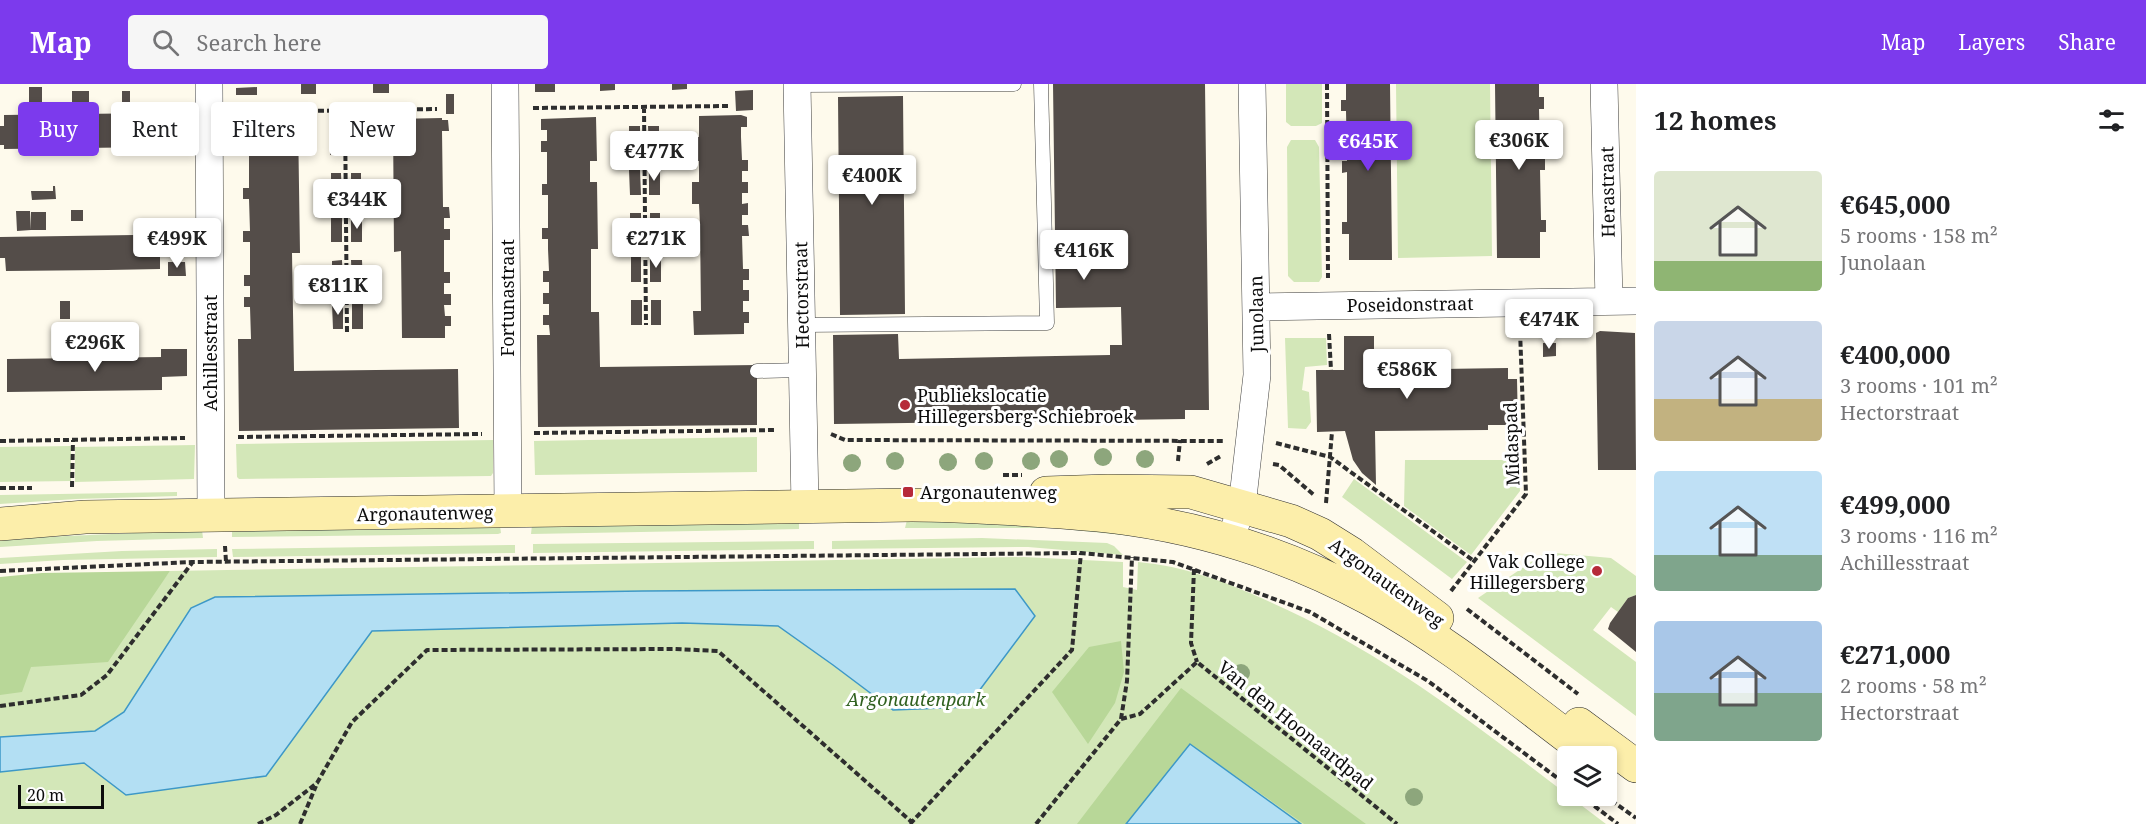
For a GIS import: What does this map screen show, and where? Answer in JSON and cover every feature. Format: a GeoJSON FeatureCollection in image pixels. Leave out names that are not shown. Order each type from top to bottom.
{"type":"FeatureCollection","features":[{"type":"Feature","properties":{"kind":"street","name":"Achillesstraat"},"geometry":{"type":"LineString","coordinates":[[209,84],[211,437],[218,528]]}},
{"type":"Feature","properties":{"kind":"street","name":"Hectorstraat"},"geometry":{"type":"LineString","coordinates":[[797,84],[805,506]]}},
{"type":"Feature","properties":{"kind":"street","name":"Junolaan"},"geometry":{"type":"LineString","coordinates":[[1230,541],[1242,506],[1257,375],[1252,84]]}},
{"type":"Feature","properties":{"kind":"street","name":"Herastraat"},"geometry":{"type":"LineString","coordinates":[[1605,84],[1609,301]]}},
{"type":"Feature","properties":{"kind":"street","name":"Fortunastraat"},"geometry":{"type":"LineString","coordinates":[[506,96],[508,512]]}},
{"type":"Feature","properties":{"kind":"street","name":"Poseidonstraat"},"geometry":{"type":"LineString","coordinates":[[1256,307],[1636,301]]}},
{"type":"Feature","properties":{"kind":"street","name":"Argonautenweg"},"geometry":{"type":"LineString","coordinates":[[958,505],[1015,496],[1108,491],[1191,492],[1309,528],[1352,554],[1636,765]]}},
{"type":"Feature","properties":{"kind":"street","name":"Argonautenweg"},"geometry":{"type":"LineString","coordinates":[[0,524],[85,517],[218,528],[508,512],[958,505],[1130,519],[1182,528],[1230,541],[1319,574],[1371,600],[1459,656],[1580,746]]}},
{"type":"Feature","properties":{"kind":"street"},"geometry":{"type":"LineString","coordinates":[[1617,774],[1636,788]]}},
{"type":"Feature","properties":{"kind":"lane"},"geometry":{"type":"LineString","coordinates":[[797,84],[1014,84]]}},
{"type":"Feature","properties":{"kind":"lane"},"geometry":{"type":"LineString","coordinates":[[801,325],[1047,323],[1041,84]]}},
{"type":"Feature","properties":{"kind":"lane"},"geometry":{"type":"LineString","coordinates":[[757,371],[802,370]]}},
{"type":"Feature","properties":{"kind":"path"},"geometry":{"type":"LineString","coordinates":[[1327,84],[1328,306],[1331,370]]}},
{"type":"Feature","properties":{"kind":"path"},"geometry":{"type":"LineString","coordinates":[[506,96],[644,107],[728,106]]}},
{"type":"Feature","properties":{"kind":"path"},"geometry":{"type":"LineString","coordinates":[[644,107],[646,326]]}},
{"type":"Feature","properties":{"kind":"path"},"geometry":{"type":"LineString","coordinates":[[416,109],[436,109]]}},
{"type":"Feature","properties":{"kind":"path"},"geometry":{"type":"LineString","coordinates":[[209,112],[329,110]]}},
{"type":"Feature","properties":{"kind":"path"},"geometry":{"type":"LineString","coordinates":[[345,156],[347,332]]}},
{"type":"Feature","properties":{"kind":"path","name":"Midaspad"},"geometry":{"type":"LineString","coordinates":[[1448,595],[1526,494],[1519,302]]}},
{"type":"Feature","properties":{"kind":"path"},"geometry":{"type":"LineString","coordinates":[[0,441],[822,430],[844,440],[1280,443],[1330,457],[1474,561]]}},
{"type":"Feature","properties":{"kind":"path"},"geometry":{"type":"LineString","coordinates":[[72,488],[73,440]]}},
{"type":"Feature","properties":{"kind":"path"},"geometry":{"type":"LineString","coordinates":[[218,528],[226,562]]}},
{"type":"Feature","properties":{"kind":"path"},"geometry":{"type":"LineString","coordinates":[[1121,719],[1127,681],[1134,550]]}},
{"type":"Feature","properties":{"kind":"path"},"geometry":{"type":"LineString","coordinates":[[300,824],[317,783],[352,722],[427,651],[675,649],[718,651],[912,823],[1072,650],[1081,553]]}},
{"type":"Feature","properties":{"kind":"path"},"geometry":{"type":"LineString","coordinates":[[0,571],[192,562],[1081,553],[1173,562],[1310,612],[1428,681],[1557,778]]}},
{"type":"Feature","properties":{"kind":"path"},"geometry":{"type":"LineString","coordinates":[[0,706],[81,694],[107,675],[192,562]]}},
{"type":"Feature","properties":{"kind":"path"},"geometry":{"type":"LineString","coordinates":[[1194,570],[1191,643],[1197,662]]}},
{"type":"Feature","properties":{"kind":"path","name":"Van den Hoonaardpad"},"geometry":{"type":"LineString","coordinates":[[1036,824],[1121,719],[1140,714],[1197,662],[1397,824]]}},
{"type":"Feature","properties":{"kind":"path"},"geometry":{"type":"LineString","coordinates":[[258,824],[276,815],[317,783]]}},
{"type":"Feature","properties":{"kind":"path"},"geometry":{"type":"LineString","coordinates":[[1617,805],[1636,819]]}},
{"type":"Feature","properties":{"kind":"path"},"geometry":{"type":"LineString","coordinates":[[1594,806],[1618,824]]}},
{"type":"Feature","properties":{"kind":"green space"},"geometry":{"type":"Polygon","coordinates":[[[1286,84],[1322,84],[1322,123],[1316,126],[1291,126],[1286,122],[1286,84]]]}},
{"type":"Feature","properties":{"kind":"green space"},"geometry":{"type":"Polygon","coordinates":[[[1396,84],[1490,84],[1492,256],[1398,258],[1396,84]]]}},
{"type":"Feature","properties":{"kind":"green space"},"geometry":{"type":"Polygon","coordinates":[[[1291,140],[1315,140],[1319,147],[1322,277],[1319,282],[1294,282],[1288,276],[1287,147],[1291,140]]]}},
{"type":"Feature","properties":{"kind":"green space"},"geometry":{"type":"Polygon","coordinates":[[[1285,338],[1326,338],[1327,365],[1305,367],[1302,390],[1309,392],[1311,422],[1306,429],[1288,428],[1285,338]]]}},
{"type":"Feature","properties":{"kind":"green space"},"geometry":{"type":"Polygon","coordinates":[[[757,437],[757,472],[535,475],[534,441],[757,437]]]}},
{"type":"Feature","properties":{"kind":"green space"},"geometry":{"type":"Polygon","coordinates":[[[493,440],[493,473],[491,476],[239,479],[237,477],[236,444],[493,440]]]}},
{"type":"Feature","properties":{"kind":"green space"},"geometry":{"type":"Polygon","coordinates":[[[195,445],[194,479],[75,482],[75,447],[195,445]]]}},
{"type":"Feature","properties":{"kind":"green space"},"geometry":{"type":"Polygon","coordinates":[[[71,446],[71,481],[0,482],[0,447],[71,446]]]}},
{"type":"Feature","properties":{"kind":"green space"},"geometry":{"type":"Polygon","coordinates":[[[1405,460],[1518,460],[1520,491],[1471,555],[1404,506],[1405,460]]]}},
{"type":"Feature","properties":{"kind":"green space"},"geometry":{"type":"Polygon","coordinates":[[[1354,479],[1467,562],[1452,579],[1342,497],[1354,479]]]}},
{"type":"Feature","properties":{"kind":"green space"},"geometry":{"type":"Polygon","coordinates":[[[177,492],[177,496],[0,504],[0,495],[177,492]]]}},
{"type":"Feature","properties":{"kind":"green space"},"geometry":{"type":"Polygon","coordinates":[[[1008,519],[1151,538],[1054,528],[905,528],[907,520],[1008,519]]]}},
{"type":"Feature","properties":{"kind":"green space"},"geometry":{"type":"Polygon","coordinates":[[[799,522],[799,529],[531,534],[532,525],[799,522]]]}},
{"type":"Feature","properties":{"kind":"green space"},"geometry":{"type":"Polygon","coordinates":[[[500,526],[501,533],[498,534],[232,537],[232,529],[500,526]]]}},
{"type":"Feature","properties":{"kind":"green space"},"geometry":{"type":"Polygon","coordinates":[[[202,530],[203,538],[0,547],[0,539],[202,530]]]}},
{"type":"Feature","properties":{"kind":"green space"},"geometry":{"type":"Polygon","coordinates":[[[982,538],[1107,543],[1123,555],[1028,547],[832,549],[832,541],[982,538]]]}},
{"type":"Feature","properties":{"kind":"green space"},"geometry":{"type":"Polygon","coordinates":[[[814,541],[814,549],[533,553],[533,544],[814,541]]]}},
{"type":"Feature","properties":{"kind":"green space"},"geometry":{"type":"Polygon","coordinates":[[[515,545],[515,553],[233,557],[232,549],[515,545]]]}},
{"type":"Feature","properties":{"kind":"green space"},"geometry":{"type":"Polygon","coordinates":[[[217,549],[217,557],[63,560],[0,564],[0,558],[122,551],[217,549]]]}},
{"type":"Feature","properties":{"kind":"green space"},"geometry":{"type":"Polygon","coordinates":[[[1543,554],[1611,558],[1636,576],[1636,595],[1628,598],[1618,612],[1611,607],[1593,630],[1636,662],[1636,716],[1478,598],[1543,554]]]}},
{"type":"Feature","properties":{"kind":"green space","name":"Argonautenpark"},"geometry":{"type":"Polygon","coordinates":[[[1024,557],[1123,562],[1123,587],[1137,590],[1138,562],[1155,564],[1204,576],[1236,587],[1314,623],[1359,648],[1443,702],[1557,787],[1557,806],[1582,806],[1606,824],[0,824],[0,592],[161,583],[170,571],[1024,557]]]}},
{"type":"Feature","properties":{"kind":"green space"},"geometry":{"type":"Polygon","coordinates":[[[170,571],[108,662],[31,667],[22,692],[0,695],[0,577],[42,573],[170,571]]]}},
{"type":"Feature","properties":{"kind":"green space"},"geometry":{"type":"Polygon","coordinates":[[[1121,641],[1124,672],[1115,703],[1088,744],[1052,692],[1089,647],[1121,641]]]}},
{"type":"Feature","properties":{"kind":"green space"},"geometry":{"type":"Polygon","coordinates":[[[1181,688],[1366,824],[1304,824],[1190,744],[1126,824],[1077,824],[1181,688]]]}},
{"type":"Feature","properties":{"kind":"water"},"geometry":{"type":"Polygon","coordinates":[[[1015,589],[1035,616],[967,707],[893,710],[778,626],[682,623],[372,631],[266,776],[126,795],[84,763],[0,772],[0,737],[95,731],[124,712],[191,608],[215,597],[1015,589]]]}},
{"type":"Feature","properties":{"kind":"water"},"geometry":{"type":"Polygon","coordinates":[[[1190,744],[1301,824],[1126,824],[1190,744]]]}},
{"type":"Feature","properties":{"kind":"building"},"geometry":{"type":"Polygon","coordinates":[[[301,84],[316,84],[316,94],[301,94],[301,84]]]}},
{"type":"Feature","properties":{"kind":"building"},"geometry":{"type":"Polygon","coordinates":[[[373,84],[389,84],[389,93],[373,93],[373,84]]]}},
{"type":"Feature","properties":{"kind":"building"},"geometry":{"type":"Polygon","coordinates":[[[535,84],[555,84],[555,92],[535,92],[535,84]]]}},
{"type":"Feature","properties":{"kind":"building"},"geometry":{"type":"Polygon","coordinates":[[[600,84],[615,84],[615,90],[600,91],[600,84]]]}},
{"type":"Feature","properties":{"kind":"building"},"geometry":{"type":"Polygon","coordinates":[[[672,84],[687,84],[687,89],[672,90],[672,84]]]}},
{"type":"Feature","properties":{"kind":"building"},"geometry":{"type":"Polygon","coordinates":[[[1053,84],[1205,84],[1209,410],[1185,410],[1185,419],[834,424],[833,335],[898,334],[899,359],[1110,355],[1110,345],[1122,345],[1121,307],[1056,308],[1053,84]]]}},
{"type":"Feature","properties":{"kind":"building"},"geometry":{"type":"Polygon","coordinates":[[[1346,84],[1390,84],[1392,260],[1349,260],[1349,234],[1342,234],[1342,222],[1347,222],[1347,172],[1342,173],[1342,161],[1347,161],[1346,111],[1341,111],[1341,100],[1346,100],[1346,84]]]}},
{"type":"Feature","properties":{"kind":"building"},"geometry":{"type":"Polygon","coordinates":[[[1495,84],[1539,84],[1539,97],[1544,97],[1544,109],[1539,109],[1540,158],[1545,158],[1545,170],[1540,170],[1541,220],[1546,220],[1546,232],[1540,232],[1540,258],[1497,258],[1495,84]]]}},
{"type":"Feature","properties":{"kind":"building"},"geometry":{"type":"Polygon","coordinates":[[[29,87],[42,87],[42,102],[29,102],[29,87]]]}},
{"type":"Feature","properties":{"kind":"building"},"geometry":{"type":"Polygon","coordinates":[[[257,87],[257,95],[236,95],[236,88],[257,87]]]}},
{"type":"Feature","properties":{"kind":"building"},"geometry":{"type":"Polygon","coordinates":[[[753,90],[753,110],[736,111],[735,91],[753,90]]]}},
{"type":"Feature","properties":{"kind":"building"},"geometry":{"type":"Polygon","coordinates":[[[72,91],[89,91],[89,102],[72,102],[72,91]]]}},
{"type":"Feature","properties":{"kind":"building"},"geometry":{"type":"Polygon","coordinates":[[[122,91],[130,91],[130,102],[122,102],[122,91]]]}},
{"type":"Feature","properties":{"kind":"building"},"geometry":{"type":"Polygon","coordinates":[[[446,94],[454,94],[454,114],[446,114],[446,94]]]}},
{"type":"Feature","properties":{"kind":"building"},"geometry":{"type":"Polygon","coordinates":[[[903,96],[905,314],[840,315],[838,97],[903,96]]]}},
{"type":"Feature","properties":{"kind":"building"},"geometry":{"type":"Polygon","coordinates":[[[99,114],[111,114],[111,148],[99,148],[99,114]]]}},
{"type":"Feature","properties":{"kind":"building"},"geometry":{"type":"Polygon","coordinates":[[[4,115],[18,115],[18,149],[4,149],[4,145],[0,145],[0,126],[4,126],[4,115]]]}},
{"type":"Feature","properties":{"kind":"building"},"geometry":{"type":"Polygon","coordinates":[[[741,115],[747,117],[747,127],[741,127],[741,137],[742,160],[748,160],[748,171],[742,171],[742,182],[748,182],[748,193],[742,193],[742,204],[748,203],[748,215],[742,215],[742,225],[748,225],[749,236],[742,236],[743,269],[749,269],[749,280],[743,280],[743,290],[749,290],[749,301],[743,301],[743,312],[749,312],[749,323],[744,323],[744,334],[694,335],[693,311],[701,311],[700,225],[699,204],[692,204],[692,182],[699,182],[699,161],[691,161],[691,137],[699,137],[699,116],[741,115]]]}},
{"type":"Feature","properties":{"kind":"building"},"geometry":{"type":"Polygon","coordinates":[[[596,117],[597,161],[590,161],[590,182],[597,182],[598,249],[591,249],[591,312],[599,312],[600,367],[757,365],[757,425],[538,427],[537,335],[550,335],[549,325],[543,325],[543,315],[549,315],[549,304],[543,304],[543,293],[549,293],[549,282],[543,282],[543,271],[549,271],[548,239],[542,239],[542,228],[548,228],[548,195],[542,195],[542,184],[547,184],[547,152],[541,152],[541,141],[547,141],[547,130],[541,130],[541,119],[596,117]]]}},
{"type":"Feature","properties":{"kind":"building"},"geometry":{"type":"Polygon","coordinates":[[[416,119],[448,120],[449,131],[442,131],[443,207],[449,207],[450,218],[444,218],[444,229],[450,229],[450,240],[444,240],[444,272],[450,272],[450,283],[444,283],[444,294],[451,294],[451,305],[444,305],[445,316],[451,316],[451,326],[445,326],[445,338],[402,338],[401,251],[394,252],[393,156],[416,156],[416,119]]]}},
{"type":"Feature","properties":{"kind":"building"},"geometry":{"type":"Polygon","coordinates":[[[629,126],[640,126],[640,152],[629,152],[629,126]]]}},
{"type":"Feature","properties":{"kind":"building"},"geometry":{"type":"Polygon","coordinates":[[[648,126],[659,126],[659,139],[671,139],[670,145],[664,151],[649,152],[648,126]]]}},
{"type":"Feature","properties":{"kind":"building"},"geometry":{"type":"Polygon","coordinates":[[[249,156],[299,156],[300,253],[292,253],[294,371],[458,369],[459,428],[239,431],[238,339],[251,339],[250,307],[244,307],[244,297],[250,297],[250,286],[244,286],[244,275],[250,275],[250,242],[243,242],[243,231],[250,231],[249,199],[243,199],[243,188],[249,188],[249,156]]]}},
{"type":"Feature","properties":{"kind":"building"},"geometry":{"type":"Polygon","coordinates":[[[629,170],[640,170],[641,195],[630,195],[629,170]]]}},
{"type":"Feature","properties":{"kind":"building"},"geometry":{"type":"Polygon","coordinates":[[[649,170],[660,170],[660,195],[649,195],[649,170]]]}},
{"type":"Feature","properties":{"kind":"building"},"geometry":{"type":"Polygon","coordinates":[[[331,173],[341,173],[342,199],[331,199],[331,173]]]}},
{"type":"Feature","properties":{"kind":"building"},"geometry":{"type":"Polygon","coordinates":[[[351,173],[361,173],[361,199],[351,199],[351,173]]]}},
{"type":"Feature","properties":{"kind":"building"},"geometry":{"type":"Polygon","coordinates":[[[53,186],[55,186],[56,199],[32,200],[31,191],[53,191],[53,186]]]}},
{"type":"Feature","properties":{"kind":"building"},"geometry":{"type":"Polygon","coordinates":[[[71,210],[83,210],[83,221],[71,221],[71,210]]]}},
{"type":"Feature","properties":{"kind":"building"},"geometry":{"type":"Polygon","coordinates":[[[16,211],[30,211],[31,230],[17,231],[16,211]]]}},
{"type":"Feature","properties":{"kind":"building"},"geometry":{"type":"Polygon","coordinates":[[[31,212],[46,212],[46,230],[31,230],[31,212]]]}},
{"type":"Feature","properties":{"kind":"building"},"geometry":{"type":"Polygon","coordinates":[[[630,213],[641,213],[641,239],[630,239],[630,213]]]}},
{"type":"Feature","properties":{"kind":"building"},"geometry":{"type":"Polygon","coordinates":[[[650,213],[660,213],[660,238],[650,238],[650,213]]]}},
{"type":"Feature","properties":{"kind":"building"},"geometry":{"type":"Polygon","coordinates":[[[331,217],[342,217],[342,242],[331,242],[331,217]]]}},
{"type":"Feature","properties":{"kind":"building"},"geometry":{"type":"Polygon","coordinates":[[[351,217],[362,217],[362,242],[351,242],[351,217]]]}},
{"type":"Feature","properties":{"kind":"building"},"geometry":{"type":"Polygon","coordinates":[[[134,224],[185,227],[186,254],[160,255],[160,269],[6,271],[5,258],[0,258],[0,237],[134,235],[134,224]]]}},
{"type":"Feature","properties":{"kind":"building"},"geometry":{"type":"Polygon","coordinates":[[[641,256],[641,282],[631,282],[631,257],[641,256]]]}},
{"type":"Feature","properties":{"kind":"building"},"geometry":{"type":"Polygon","coordinates":[[[650,256],[661,256],[661,282],[650,282],[650,256]]]}},
{"type":"Feature","properties":{"kind":"building"},"geometry":{"type":"Polygon","coordinates":[[[342,260],[343,286],[332,286],[332,261],[342,260]]]}},
{"type":"Feature","properties":{"kind":"building"},"geometry":{"type":"Polygon","coordinates":[[[351,260],[362,260],[363,286],[352,286],[351,260]]]}},
{"type":"Feature","properties":{"kind":"building"},"geometry":{"type":"Polygon","coordinates":[[[168,262],[185,262],[186,276],[168,276],[168,262]]]}},
{"type":"Feature","properties":{"kind":"building"},"geometry":{"type":"Polygon","coordinates":[[[631,300],[642,300],[642,325],[631,325],[631,300]]]}},
{"type":"Feature","properties":{"kind":"building"},"geometry":{"type":"Polygon","coordinates":[[[651,300],[661,300],[661,325],[651,325],[651,300]]]}},
{"type":"Feature","properties":{"kind":"building"},"geometry":{"type":"Polygon","coordinates":[[[60,301],[70,301],[70,319],[60,319],[60,301]]]}},
{"type":"Feature","properties":{"kind":"building"},"geometry":{"type":"Polygon","coordinates":[[[332,304],[343,304],[343,329],[333,329],[332,304]]]}},
{"type":"Feature","properties":{"kind":"building"},"geometry":{"type":"Polygon","coordinates":[[[352,304],[363,304],[363,329],[352,329],[352,304]]]}},
{"type":"Feature","properties":{"kind":"building"},"geometry":{"type":"Polygon","coordinates":[[[1600,331],[1635,333],[1636,470],[1598,470],[1596,333],[1600,331]]]}},
{"type":"Feature","properties":{"kind":"building"},"geometry":{"type":"Polygon","coordinates":[[[1344,336],[1374,336],[1374,370],[1508,368],[1508,379],[1517,379],[1518,429],[1513,429],[1513,425],[1488,425],[1488,430],[1375,431],[1376,485],[1362,473],[1353,460],[1345,431],[1317,432],[1316,370],[1344,370],[1344,336]]]}},
{"type":"Feature","properties":{"kind":"building"},"geometry":{"type":"Polygon","coordinates":[[[1543,343],[1556,343],[1556,356],[1543,357],[1543,343]]]}},
{"type":"Feature","properties":{"kind":"building"},"geometry":{"type":"Polygon","coordinates":[[[161,349],[187,349],[187,376],[162,377],[162,390],[7,392],[7,359],[161,357],[161,349]]]}},
{"type":"Feature","properties":{"kind":"building"},"geometry":{"type":"Polygon","coordinates":[[[1636,595],[1636,652],[1608,629],[1628,598],[1636,595]]]}},
{"type":"Feature","properties":{"kind":"place","name":"Publiekslocatie Hillegersberg-Schiebroek"},"geometry":{"type":"Point","coordinates":[905,405]}},
{"type":"Feature","properties":{"kind":"place","name":"Argonautenweg"},"geometry":{"type":"Point","coordinates":[908,492]}},
{"type":"Feature","properties":{"kind":"place","name":"Vak College Hillegersberg"},"geometry":{"type":"Point","coordinates":[1597,571]}}]}
